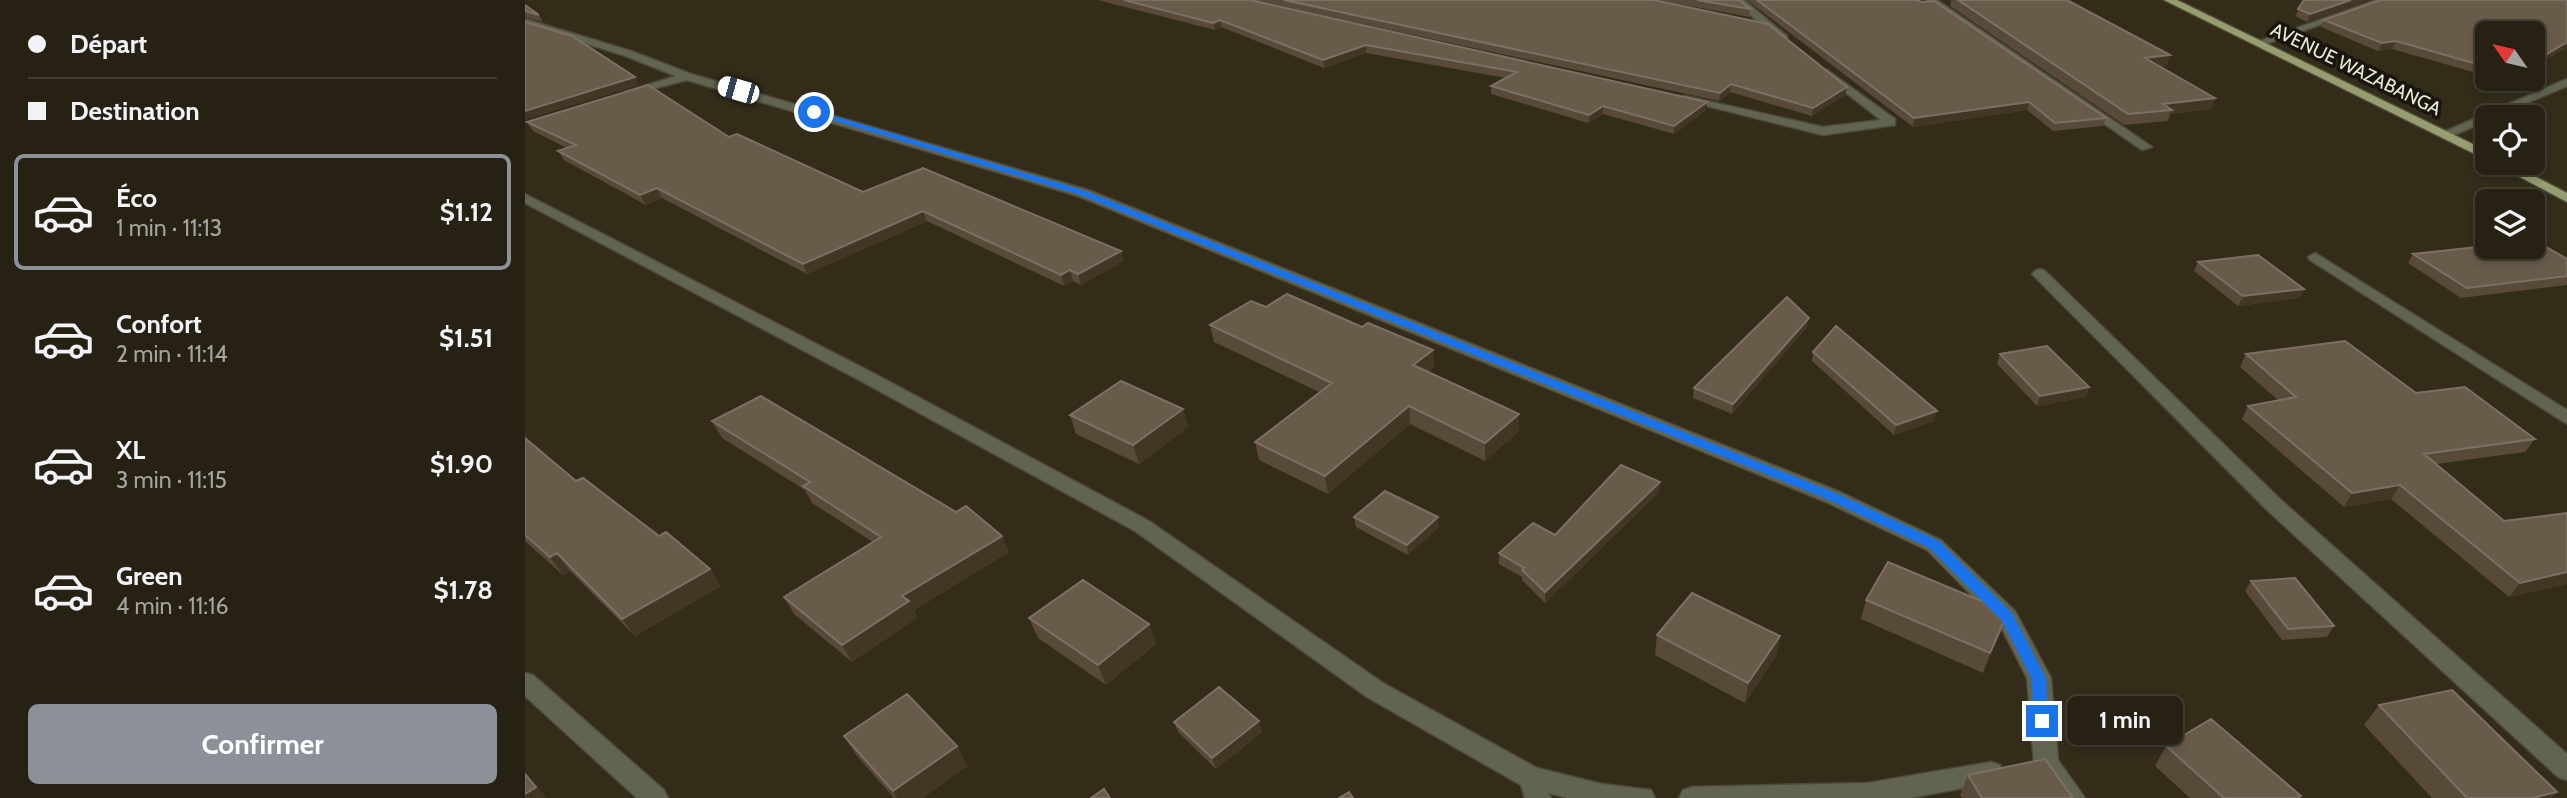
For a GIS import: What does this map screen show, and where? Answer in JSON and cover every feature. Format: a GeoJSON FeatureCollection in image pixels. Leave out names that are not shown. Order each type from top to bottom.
{"type":"FeatureCollection","features":[{"type":"Feature","properties":{"kind":"main road","name":"AVENUE WAZABANGA"},"geometry":{"type":"LineString","coordinates":[[2169,0],[2475,150]]}},
{"type":"Feature","properties":{"kind":"main road"},"geometry":{"type":"LineString","coordinates":[[2523,175],[2567,198]]}},
{"type":"Feature","properties":{"kind":"street"},"geometry":{"type":"LineString","coordinates":[[1738,0],[1788,42]]}},
{"type":"Feature","properties":{"kind":"street"},"geometry":{"type":"LineString","coordinates":[[1931,0],[2147,146]]}},
{"type":"Feature","properties":{"kind":"street"},"geometry":{"type":"LineString","coordinates":[[2259,43],[2385,0]]}},
{"type":"Feature","properties":{"kind":"street"},"geometry":{"type":"LineString","coordinates":[[1742,21],[1767,26]]}},
{"type":"Feature","properties":{"kind":"street"},"geometry":{"type":"LineString","coordinates":[[525,22],[627,53],[687,76],[1083,193],[1833,497],[1934,545],[2007,617],[2039,678],[2046,763],[2072,798]]}},
{"type":"Feature","properties":{"kind":"street"},"geometry":{"type":"LineString","coordinates":[[1673,97],[1823,131],[1891,122],[1819,66]]}},
{"type":"Feature","properties":{"kind":"street"},"geometry":{"type":"LineString","coordinates":[[613,99],[687,76]]}},
{"type":"Feature","properties":{"kind":"street"},"geometry":{"type":"LineString","coordinates":[[2445,134],[2567,82]]}},
{"type":"Feature","properties":{"kind":"street"},"geometry":{"type":"LineString","coordinates":[[525,198],[867,377],[1142,526],[1375,690],[1535,788],[1642,798]]}},
{"type":"Feature","properties":{"kind":"street"},"geometry":{"type":"LineString","coordinates":[[2315,257],[2567,418]]}},
{"type":"Feature","properties":{"kind":"street"},"geometry":{"type":"LineString","coordinates":[[2040,274],[2274,505],[2567,769]]}},
{"type":"Feature","properties":{"kind":"street"},"geometry":{"type":"LineString","coordinates":[[525,682],[655,798]]}},
{"type":"Feature","properties":{"kind":"street"},"geometry":{"type":"LineString","coordinates":[[1692,798],[1868,794],[2046,763]]}},
{"type":"Feature","properties":{"kind":"building"},"geometry":{"type":"Polygon","coordinates":[[[1124,0],[1250,0],[1707,102],[1674,126],[1603,106],[1589,115],[1491,86],[1517,72],[1366,45],[1323,60],[1220,20],[1213,23],[1124,0]]]}},
{"type":"Feature","properties":{"kind":"building"},"geometry":{"type":"Polygon","coordinates":[[[1284,0],[1654,0],[1768,24],[1847,87],[1813,108],[1731,84],[1720,93],[1284,0]]]}},
{"type":"Feature","properties":{"kind":"building"},"geometry":{"type":"Polygon","coordinates":[[[1697,0],[1739,0],[1750,9],[1697,0]]]}},
{"type":"Feature","properties":{"kind":"building"},"geometry":{"type":"Polygon","coordinates":[[[1757,0],[1934,1],[2106,118],[2055,123],[2029,102],[1914,118],[1757,0]]]}},
{"type":"Feature","properties":{"kind":"building"},"geometry":{"type":"Polygon","coordinates":[[[1958,0],[2067,0],[2170,55],[2145,58],[2215,98],[2163,104],[2172,110],[2128,114],[1958,0]]]}},
{"type":"Feature","properties":{"kind":"building"},"geometry":{"type":"Polygon","coordinates":[[[2304,0],[2351,0],[2310,14],[2298,9],[2304,0]]]}},
{"type":"Feature","properties":{"kind":"building"},"geometry":{"type":"Polygon","coordinates":[[[2381,0],[2567,0],[2567,42],[2545,55],[2545,21],[2475,21],[2475,64],[2396,41],[2382,43],[2324,20],[2381,0]]]}},
{"type":"Feature","properties":{"kind":"building"},"geometry":{"type":"Polygon","coordinates":[[[525,5],[539,15],[525,11],[525,5]]]}},
{"type":"Feature","properties":{"kind":"building"},"geometry":{"type":"Polygon","coordinates":[[[525,22],[572,36],[635,77],[525,111],[525,22]]]}},
{"type":"Feature","properties":{"kind":"building"},"geometry":{"type":"Polygon","coordinates":[[[648,85],[729,137],[737,134],[863,192],[923,168],[1121,251],[1078,274],[1070,270],[1061,275],[923,211],[803,264],[657,188],[640,195],[558,151],[576,145],[527,122],[648,85]]]}},
{"type":"Feature","properties":{"kind":"building"},"geometry":{"type":"Polygon","coordinates":[[[2545,246],[2567,259],[2567,276],[2467,288],[2413,254],[2475,247],[2475,259],[2545,259],[2545,246]]]}},
{"type":"Feature","properties":{"kind":"building"},"geometry":{"type":"Polygon","coordinates":[[[2258,255],[2304,289],[2243,296],[2198,262],[2258,255]]]}},
{"type":"Feature","properties":{"kind":"building"},"geometry":{"type":"Polygon","coordinates":[[[1287,294],[1362,327],[1368,323],[1433,350],[1413,365],[1519,414],[1485,443],[1409,406],[1325,476],[1255,442],[1332,383],[1210,325],[1251,301],[1266,307],[1287,294]]]}},
{"type":"Feature","properties":{"kind":"building"},"geometry":{"type":"Polygon","coordinates":[[[1787,297],[1809,318],[1733,404],[1694,388],[1787,297]]]}},
{"type":"Feature","properties":{"kind":"building"},"geometry":{"type":"Polygon","coordinates":[[[1836,326],[1937,411],[1896,425],[1813,352],[1836,326]]]}},
{"type":"Feature","properties":{"kind":"building"},"geometry":{"type":"Polygon","coordinates":[[[2345,341],[2416,393],[2465,387],[2535,439],[2424,454],[2504,521],[2567,513],[2567,572],[2520,583],[2400,485],[2352,493],[2248,406],[2296,397],[2246,354],[2345,341]]]}},
{"type":"Feature","properties":{"kind":"building"},"geometry":{"type":"Polygon","coordinates":[[[2047,346],[2089,387],[2040,396],[2000,354],[2047,346]]]}},
{"type":"Feature","properties":{"kind":"building"},"geometry":{"type":"Polygon","coordinates":[[[1121,381],[1183,409],[1133,445],[1070,415],[1121,381]]]}},
{"type":"Feature","properties":{"kind":"building"},"geometry":{"type":"Polygon","coordinates":[[[761,396],[956,512],[966,506],[1002,536],[902,596],[909,601],[842,645],[784,597],[881,537],[803,486],[810,482],[712,421],[761,396]]]}},
{"type":"Feature","properties":{"kind":"building"},"geometry":{"type":"Polygon","coordinates":[[[525,438],[576,481],[583,478],[659,536],[666,532],[710,569],[622,619],[557,553],[550,557],[525,535],[525,438]]]}},
{"type":"Feature","properties":{"kind":"building"},"geometry":{"type":"Polygon","coordinates":[[[1621,465],[1660,482],[1545,592],[1522,570],[1524,568],[1499,553],[1533,523],[1555,535],[1621,465]]]}},
{"type":"Feature","properties":{"kind":"building"},"geometry":{"type":"Polygon","coordinates":[[[1385,491],[1438,517],[1407,545],[1354,517],[1385,491]]]}},
{"type":"Feature","properties":{"kind":"building"},"geometry":{"type":"Polygon","coordinates":[[[1888,562],[2008,612],[1990,653],[1866,600],[1888,562]]]}},
{"type":"Feature","properties":{"kind":"building"},"geometry":{"type":"Polygon","coordinates":[[[2295,578],[2334,626],[2288,629],[2251,581],[2295,578]]]}},
{"type":"Feature","properties":{"kind":"building"},"geometry":{"type":"Polygon","coordinates":[[[1083,580],[1149,624],[1098,665],[1029,618],[1083,580]]]}},
{"type":"Feature","properties":{"kind":"building"},"geometry":{"type":"Polygon","coordinates":[[[1692,593],[1780,636],[1748,683],[1657,635],[1692,593]]]}},
{"type":"Feature","properties":{"kind":"building"},"geometry":{"type":"Polygon","coordinates":[[[1219,687],[1259,721],[1212,758],[1174,722],[1219,687]]]}},
{"type":"Feature","properties":{"kind":"building"},"geometry":{"type":"Polygon","coordinates":[[[2452,690],[2557,792],[2532,798],[2467,798],[2379,705],[2452,690]]]}},
{"type":"Feature","properties":{"kind":"building"},"geometry":{"type":"Polygon","coordinates":[[[907,694],[957,746],[893,791],[844,736],[907,694]]]}},
{"type":"Feature","properties":{"kind":"building"},"geometry":{"type":"Polygon","coordinates":[[[2211,719],[2301,796],[2224,798],[2166,746],[2211,719]]]}},
{"type":"Feature","properties":{"kind":"building"},"geometry":{"type":"Polygon","coordinates":[[[2045,759],[2073,798],[1982,798],[1968,775],[2045,759]]]}},
{"type":"Feature","properties":{"kind":"building"},"geometry":{"type":"Polygon","coordinates":[[[525,774],[536,787],[525,794],[525,774]]]}},
{"type":"Feature","properties":{"kind":"building"},"geometry":{"type":"Polygon","coordinates":[[[1104,789],[1110,798],[1091,798],[1104,789]]]}},
{"type":"Feature","properties":{"kind":"building"},"geometry":{"type":"Polygon","coordinates":[[[1349,792],[1353,798],[1339,798],[1349,792]]]}},
{"type":"Feature","properties":{"kind":"route"},"geometry":{"type":"LineString","coordinates":[[814,112],[1083,193],[1833,497],[1934,545],[2007,617],[2039,678],[2042,721]]}}]}
